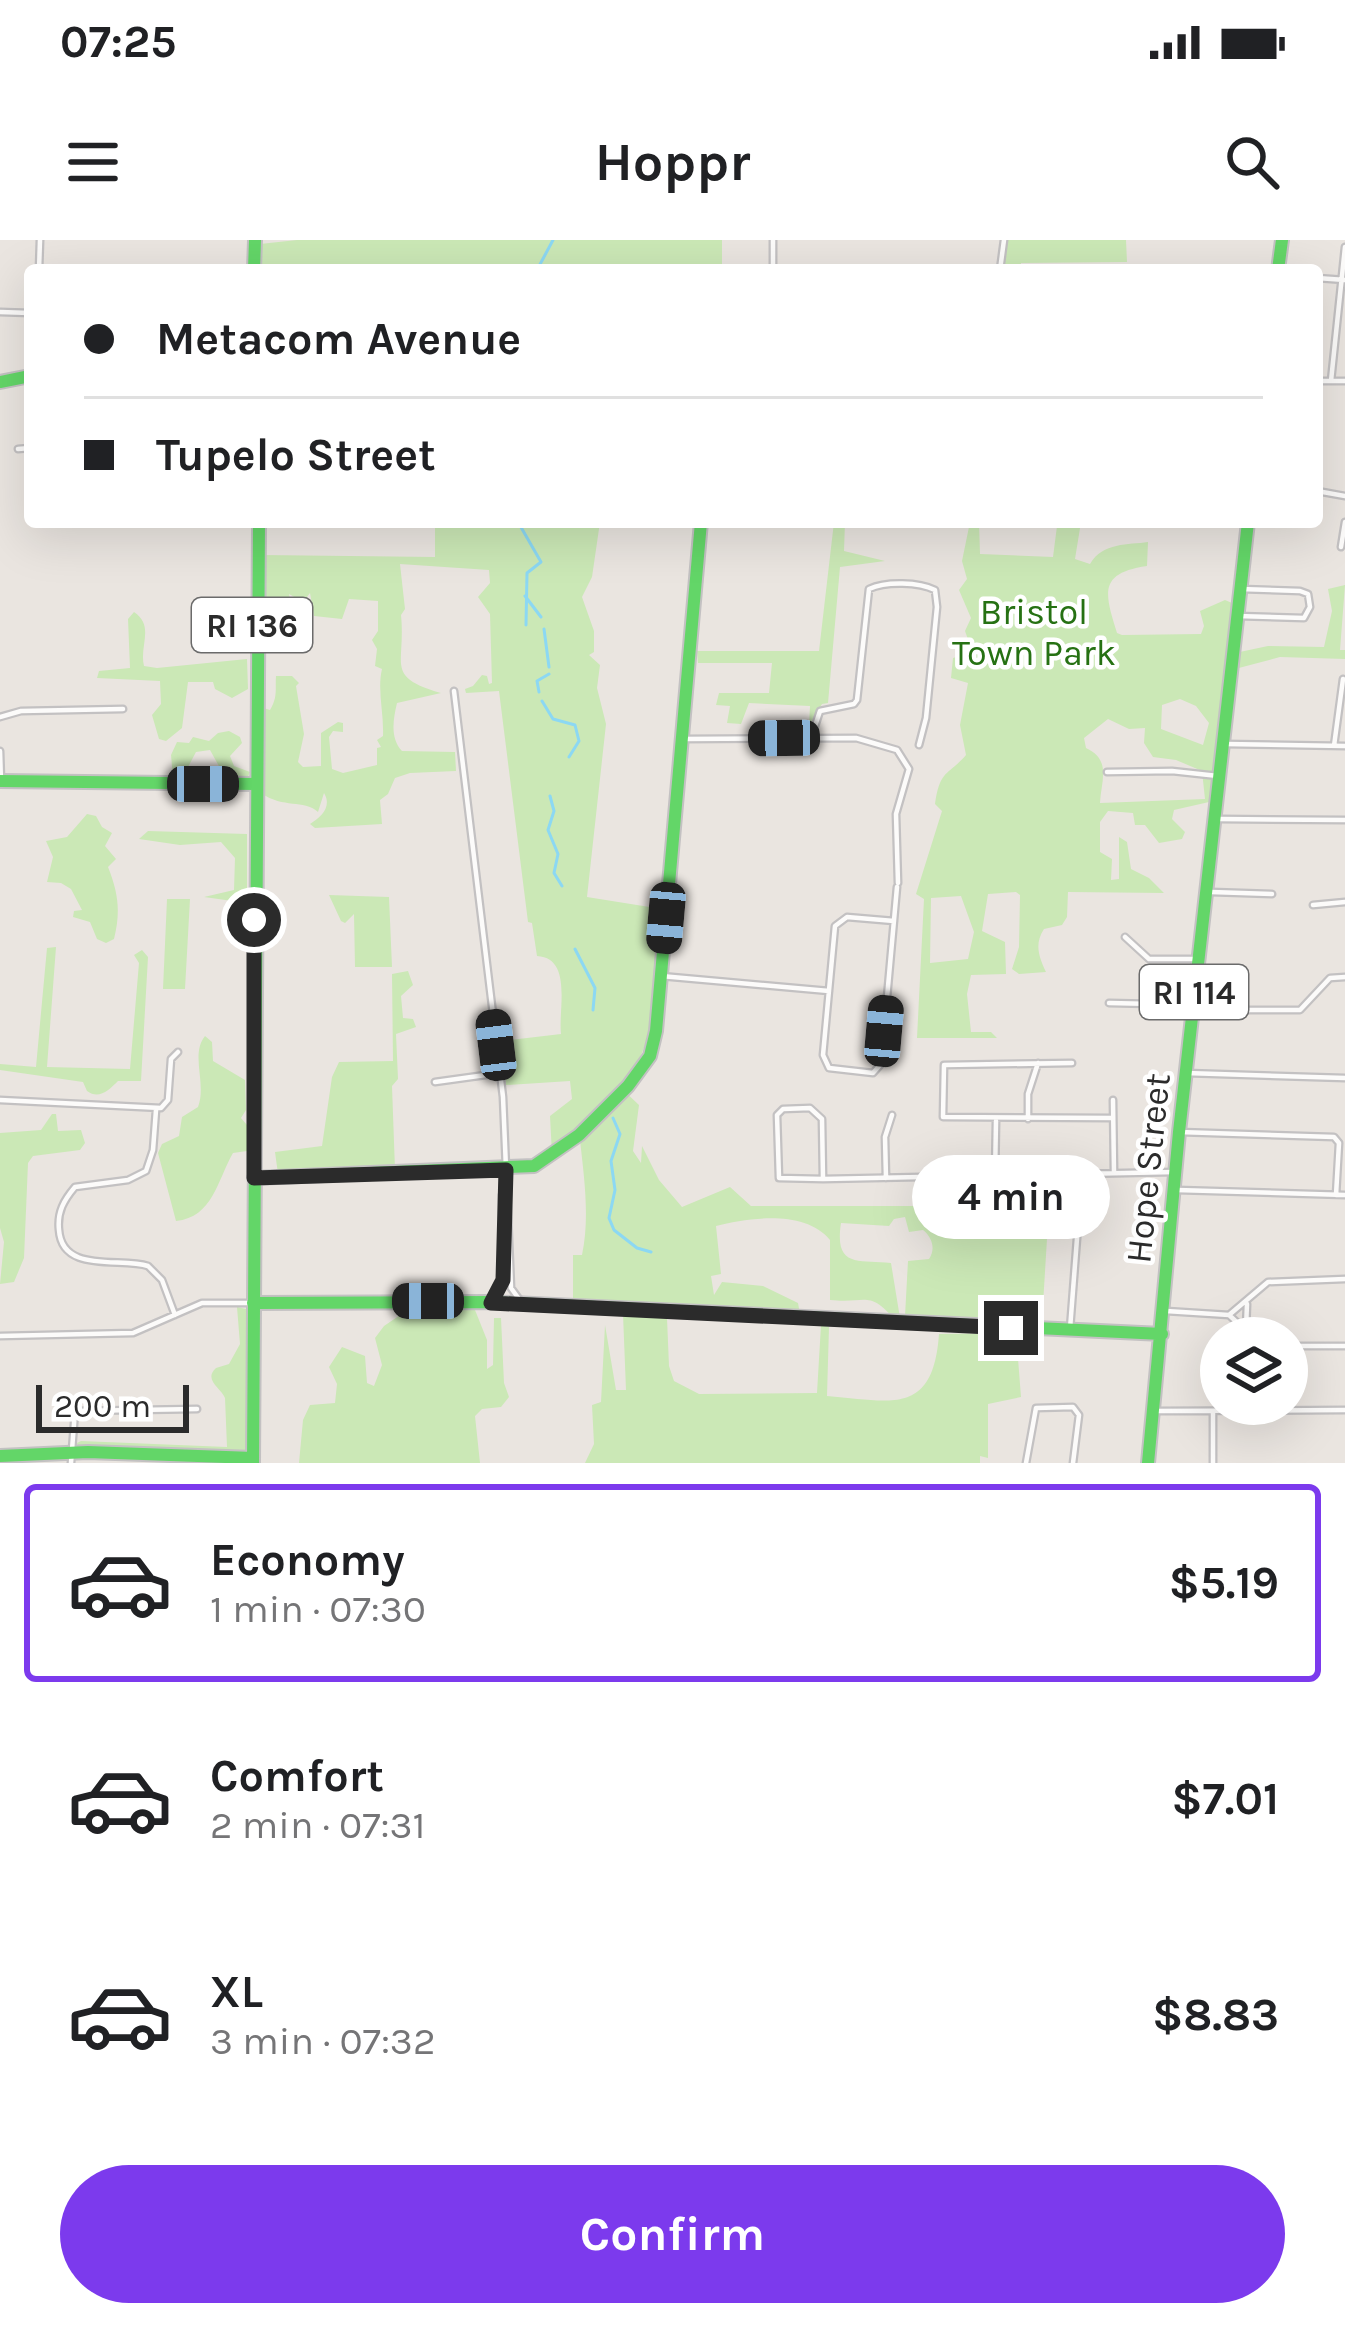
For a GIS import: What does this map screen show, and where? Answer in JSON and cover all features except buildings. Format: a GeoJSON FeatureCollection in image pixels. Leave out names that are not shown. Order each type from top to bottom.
{"type":"FeatureCollection","features":[{"type":"Feature","properties":{"kind":"main road","name":"RI 136"},"geometry":{"type":"LineString","coordinates":[[253,1460],[255,528]]}},
{"type":"Feature","properties":{"kind":"main road"},"geometry":{"type":"LineString","coordinates":[[254,1178],[506,1177],[552,1158],[644,1067],[654,1041],[661,976],[700,528]]}},
{"type":"Feature","properties":{"kind":"main road","name":"Hope Street"},"geometry":{"type":"LineString","coordinates":[[1148,1463],[1179,1132],[1247,528]]}},
{"type":"Feature","properties":{"kind":"main road"},"geometry":{"type":"LineString","coordinates":[[0,781],[255,784]]}},
{"type":"Feature","properties":{"kind":"main road"},"geometry":{"type":"LineString","coordinates":[[254,1303],[522,1304],[1162,1334]]}},
{"type":"Feature","properties":{"kind":"main road"},"geometry":{"type":"LineString","coordinates":[[0,1456],[253,1460]]}},
{"type":"Feature","properties":{"kind":"street"},"geometry":{"type":"LineString","coordinates":[[1330,381],[1345,247]]}},
{"type":"Feature","properties":{"kind":"street"},"geometry":{"type":"LineString","coordinates":[[1335,340],[1345,340]]}},
{"type":"Feature","properties":{"kind":"street"},"geometry":{"type":"LineString","coordinates":[[1323,381],[1345,381]]}},
{"type":"Feature","properties":{"kind":"street"},"geometry":{"type":"LineString","coordinates":[[18,449],[24,448]]}},
{"type":"Feature","properties":{"kind":"street"},"geometry":{"type":"LineString","coordinates":[[1341,547],[1345,522]]}},
{"type":"Feature","properties":{"kind":"street"},"geometry":{"type":"LineString","coordinates":[[811,739],[820,711],[857,700],[869,589],[926,586],[935,590],[937,607],[919,745]]}},
{"type":"Feature","properties":{"kind":"street"},"geometry":{"type":"LineString","coordinates":[[1237,616],[1304,618],[1310,604],[1308,594],[1300,591],[1240,589]]}},
{"type":"Feature","properties":{"kind":"street"},"geometry":{"type":"LineString","coordinates":[[1334,746],[1343,679]]}},
{"type":"Feature","properties":{"kind":"street"},"geometry":{"type":"LineString","coordinates":[[454,691],[500,1073],[510,1195],[510,1282],[522,1304]]}},
{"type":"Feature","properties":{"kind":"street"},"geometry":{"type":"LineString","coordinates":[[0,717],[21,711],[122,710]]}},
{"type":"Feature","properties":{"kind":"street"},"geometry":{"type":"LineString","coordinates":[[682,739],[878,742],[897,750],[907,761],[908,781],[895,831],[897,885],[894,920],[881,1064],[876,1072],[833,1069],[825,1064],[839,920],[852,916],[894,920]]}},
{"type":"Feature","properties":{"kind":"street"},"geometry":{"type":"LineString","coordinates":[[1223,744],[1345,746]]}},
{"type":"Feature","properties":{"kind":"street"},"geometry":{"type":"LineString","coordinates":[[0,751],[0,781]]}},
{"type":"Feature","properties":{"kind":"street"},"geometry":{"type":"LineString","coordinates":[[1107,772],[1218,776]]}},
{"type":"Feature","properties":{"kind":"street"},"geometry":{"type":"LineString","coordinates":[[1214,819],[1345,820]]}},
{"type":"Feature","properties":{"kind":"street"},"geometry":{"type":"LineString","coordinates":[[1205,892],[1272,894]]}},
{"type":"Feature","properties":{"kind":"street"},"geometry":{"type":"LineString","coordinates":[[1313,905],[1345,902]]}},
{"type":"Feature","properties":{"kind":"street"},"geometry":{"type":"LineString","coordinates":[[1125,938],[1149,959],[1198,959]]}},
{"type":"Feature","properties":{"kind":"street"},"geometry":{"type":"LineString","coordinates":[[661,976],[829,991]]}},
{"type":"Feature","properties":{"kind":"street"},"geometry":{"type":"LineString","coordinates":[[1109,1003],[1192,1010],[1303,1010],[1330,978],[1345,977]]}},
{"type":"Feature","properties":{"kind":"street"},"geometry":{"type":"LineString","coordinates":[[0,1100],[156,1110],[167,1104],[171,1059],[178,1052]]}},
{"type":"Feature","properties":{"kind":"street"},"geometry":{"type":"LineString","coordinates":[[1028,1119],[1028,1094],[1038,1063]]}},
{"type":"Feature","properties":{"kind":"street"},"geometry":{"type":"LineString","coordinates":[[1072,1064],[943,1066],[943,1117],[1113,1118]]}},
{"type":"Feature","properties":{"kind":"street"},"geometry":{"type":"LineString","coordinates":[[1186,1072],[1345,1078]]}},
{"type":"Feature","properties":{"kind":"street"},"geometry":{"type":"LineString","coordinates":[[435,1082],[500,1073]]}},
{"type":"Feature","properties":{"kind":"street"},"geometry":{"type":"LineString","coordinates":[[1113,1100],[1114,1174]]}},
{"type":"Feature","properties":{"kind":"street"},"geometry":{"type":"LineString","coordinates":[[823,1179],[820,1114],[810,1108],[781,1110],[776,1118],[779,1178],[823,1179],[1175,1172]]}},
{"type":"Feature","properties":{"kind":"street"},"geometry":{"type":"LineString","coordinates":[[156,1110],[146,1171],[128,1180],[76,1187],[61,1209],[58,1231],[62,1243],[80,1259],[148,1266],[162,1280],[175,1315]]}},
{"type":"Feature","properties":{"kind":"street"},"geometry":{"type":"LineString","coordinates":[[886,1178],[885,1137],[892,1115]]}},
{"type":"Feature","properties":{"kind":"street"},"geometry":{"type":"LineString","coordinates":[[995,1120],[995,1176]]}},
{"type":"Feature","properties":{"kind":"street"},"geometry":{"type":"LineString","coordinates":[[1179,1132],[1334,1137],[1339,1143],[1336,1195]]}},
{"type":"Feature","properties":{"kind":"street"},"geometry":{"type":"LineString","coordinates":[[1070,1329],[1082,1174]]}},
{"type":"Feature","properties":{"kind":"street"},"geometry":{"type":"LineString","coordinates":[[491,1303],[503,1280],[506,1177]]}},
{"type":"Feature","properties":{"kind":"street"},"geometry":{"type":"LineString","coordinates":[[1174,1190],[1345,1195]]}},
{"type":"Feature","properties":{"kind":"street"},"geometry":{"type":"LineString","coordinates":[[1163,1311],[1228,1316],[1273,1281],[1345,1280]]}},
{"type":"Feature","properties":{"kind":"street"},"geometry":{"type":"LineString","coordinates":[[1244,1317],[1249,1299]]}},
{"type":"Feature","properties":{"kind":"street"},"geometry":{"type":"LineString","coordinates":[[0,1336],[133,1333],[213,1300],[254,1303]]}},
{"type":"Feature","properties":{"kind":"street"},"geometry":{"type":"LineString","coordinates":[[1308,1346],[1345,1346]]}},
{"type":"Feature","properties":{"kind":"street"},"geometry":{"type":"LineString","coordinates":[[1026,1463],[1036,1408],[1073,1407],[1079,1414],[1073,1463]]}},
{"type":"Feature","properties":{"kind":"street"},"geometry":{"type":"LineString","coordinates":[[71,1458],[75,1411],[197,1409]]}},
{"type":"Feature","properties":{"kind":"street"},"geometry":{"type":"LineString","coordinates":[[1308,1410],[1345,1410]]}},
{"type":"Feature","properties":{"kind":"street"},"geometry":{"type":"LineString","coordinates":[[1154,1411],[1200,1411]]}},
{"type":"Feature","properties":{"kind":"street"},"geometry":{"type":"LineString","coordinates":[[1213,1425],[1213,1463]]}},
{"type":"Feature","properties":{"kind":"green space"},"geometry":{"type":"Polygon","coordinates":[[[297,240],[722,240],[722,264],[262,264],[260,244],[297,240]]]}},
{"type":"Feature","properties":{"kind":"green space"},"geometry":{"type":"Polygon","coordinates":[[[1007,240],[1126,240],[1127,262],[1004,264],[1007,240]]]}},
{"type":"Feature","properties":{"kind":"green space"},"geometry":{"type":"Polygon","coordinates":[[[435,528],[599,528],[592,577],[582,597],[594,631],[594,652],[589,655],[600,665],[597,688],[606,724],[587,897],[662,909],[650,1027],[634,1069],[620,1087],[639,1105],[633,1151],[641,1163],[642,1146],[659,1180],[682,1207],[730,1187],[751,1206],[1049,1206],[1042,1321],[914,1321],[905,1316],[908,1261],[929,1259],[933,1247],[923,1230],[909,1232],[905,1217],[894,1219],[889,1226],[841,1223],[845,1255],[891,1263],[900,1318],[896,1321],[873,1301],[830,1300],[830,1240],[807,1224],[777,1218],[716,1226],[721,1274],[711,1276],[714,1295],[722,1282],[763,1286],[798,1303],[800,1314],[713,1305],[712,1310],[573,1302],[573,1255],[582,1255],[586,1226],[580,1140],[552,1154],[550,1116],[572,1099],[570,1081],[506,1085],[502,1041],[561,1034],[561,987],[556,966],[537,956],[532,923],[528,922],[499,691],[466,693],[465,689],[482,675],[492,683],[490,614],[478,597],[490,583],[489,570],[400,564],[405,609],[401,667],[411,681],[441,693],[397,703],[396,740],[402,751],[455,752],[456,771],[395,778],[380,800],[382,824],[315,828],[310,824],[324,811],[324,793],[318,812],[261,793],[260,707],[270,710],[276,676],[292,676],[299,683],[304,734],[298,762],[303,767],[321,766],[321,733],[338,722],[343,723],[343,732],[333,731],[329,737],[332,769],[343,773],[377,765],[377,748],[381,747],[377,740],[383,736],[382,669],[375,666],[377,649],[372,640],[378,631],[378,601],[349,599],[342,619],[314,616],[310,593],[303,602],[289,594],[299,639],[288,650],[268,618],[271,602],[262,598],[263,555],[435,557],[435,528]]]}},
{"type":"Feature","properties":{"kind":"green space"},"geometry":{"type":"Polygon","coordinates":[[[833,528],[845,528],[844,551],[885,561],[840,567],[828,703],[822,704],[809,725],[810,706],[749,703],[741,724],[727,723],[730,706],[716,705],[719,693],[769,693],[772,663],[698,663],[697,651],[819,651],[833,528]]]}},
{"type":"Feature","properties":{"kind":"green space","name":"Bristol Town Park"},"geometry":{"type":"Polygon","coordinates":[[[969,528],[979,528],[980,554],[1053,557],[1057,528],[1080,528],[1075,559],[1090,564],[1109,548],[1148,542],[1147,566],[1120,574],[1109,587],[1117,633],[1201,634],[1200,611],[1225,600],[1232,603],[1209,802],[1174,810],[1172,819],[1185,832],[1182,839],[1159,843],[1145,825],[1135,825],[1133,813],[1108,811],[1100,822],[1100,852],[1112,859],[1111,880],[1119,879],[1119,837],[1127,842],[1131,869],[1164,893],[1068,892],[1067,917],[1062,925],[1044,929],[1039,940],[1046,972],[1019,974],[1012,969],[1019,947],[1020,895],[988,894],[982,931],[1005,942],[1006,974],[971,975],[967,994],[971,1032],[991,1032],[997,1038],[917,1038],[924,899],[916,894],[942,811],[935,804],[939,785],[966,755],[960,725],[968,683],[951,678],[953,658],[966,654],[970,645],[965,631],[971,618],[959,590],[967,579],[962,561],[969,528]],[[1180,699],[1162,705],[1161,729],[1203,745],[1209,723],[1196,706],[1180,699]],[[1108,719],[1084,738],[1086,748],[1102,765],[1100,803],[1205,799],[1202,771],[1153,757],[1144,743],[1145,728],[1129,729],[1108,719]],[[961,896],[931,898],[930,963],[968,959],[974,932],[961,896]]]}},
{"type":"Feature","properties":{"kind":"green space"},"geometry":{"type":"Polygon","coordinates":[[[1345,585],[1340,650],[1345,650],[1345,659],[1280,657],[1235,669],[1235,653],[1268,646],[1324,647],[1332,611],[1328,589],[1345,585]]]}},
{"type":"Feature","properties":{"kind":"green space"},"geometry":{"type":"Polygon","coordinates":[[[134,612],[144,624],[144,666],[247,659],[248,689],[232,698],[215,689],[213,682],[188,682],[182,728],[166,741],[159,739],[152,715],[161,704],[160,681],[97,678],[99,671],[130,668],[128,619],[134,612]]]}},
{"type":"Feature","properties":{"kind":"green space"},"geometry":{"type":"Polygon","coordinates":[[[229,731],[240,737],[242,743],[230,756],[234,766],[250,772],[246,781],[229,778],[208,785],[206,771],[220,768],[210,750],[196,752],[188,767],[200,775],[199,784],[155,780],[173,777],[171,755],[177,742],[189,743],[193,737],[209,741],[229,731]]]}},
{"type":"Feature","properties":{"kind":"green space"},"geometry":{"type":"Polygon","coordinates":[[[87,814],[96,816],[112,833],[105,846],[116,859],[108,867],[117,919],[114,939],[106,943],[97,939],[90,922],[73,917],[74,911],[82,910],[71,889],[47,882],[53,857],[46,841],[67,837],[87,814]]]}},
{"type":"Feature","properties":{"kind":"green space"},"geometry":{"type":"Polygon","coordinates":[[[148,831],[247,834],[247,903],[204,897],[234,890],[235,858],[221,842],[180,845],[139,839],[148,831]]]}},
{"type":"Feature","properties":{"kind":"green space"},"geometry":{"type":"Polygon","coordinates":[[[329,895],[389,897],[392,967],[355,967],[354,914],[345,923],[341,921],[329,895]]]}},
{"type":"Feature","properties":{"kind":"green space"},"geometry":{"type":"Polygon","coordinates":[[[167,899],[190,899],[185,989],[163,989],[167,899]]]}},
{"type":"Feature","properties":{"kind":"green space"},"geometry":{"type":"Polygon","coordinates":[[[56,947],[47,1067],[130,1069],[139,963],[134,955],[142,950],[148,957],[141,1081],[118,1081],[96,1095],[83,1082],[0,1070],[0,1064],[36,1067],[47,948],[56,947]]]}},
{"type":"Feature","properties":{"kind":"green space"},"geometry":{"type":"Polygon","coordinates":[[[408,971],[413,985],[401,996],[403,1018],[413,1019],[416,1027],[396,1034],[398,1079],[392,1086],[395,1170],[278,1174],[275,1152],[322,1146],[332,1077],[339,1062],[393,1061],[392,974],[408,971]]]}},
{"type":"Feature","properties":{"kind":"green space"},"geometry":{"type":"Polygon","coordinates":[[[205,1036],[212,1042],[213,1061],[245,1080],[246,1110],[241,1118],[247,1125],[247,1151],[233,1153],[218,1186],[198,1213],[176,1221],[158,1153],[162,1144],[179,1136],[182,1117],[198,1107],[199,1052],[205,1036]]]}},
{"type":"Feature","properties":{"kind":"green space"},"geometry":{"type":"Polygon","coordinates":[[[56,1114],[58,1131],[81,1130],[85,1143],[80,1150],[33,1156],[28,1163],[24,1258],[14,1282],[0,1284],[4,1242],[0,1133],[41,1130],[56,1114]]]}},
{"type":"Feature","properties":{"kind":"green space"},"geometry":{"type":"Polygon","coordinates":[[[415,1305],[473,1305],[487,1340],[487,1369],[493,1365],[494,1318],[501,1318],[509,1397],[501,1407],[482,1409],[475,1416],[480,1463],[299,1463],[303,1420],[310,1405],[335,1403],[337,1384],[329,1367],[342,1347],[365,1356],[367,1383],[374,1386],[382,1365],[375,1338],[415,1305]]]}},
{"type":"Feature","properties":{"kind":"green space"},"geometry":{"type":"Polygon","coordinates":[[[237,1307],[246,1309],[251,1322],[249,1453],[78,1448],[81,1441],[227,1447],[225,1398],[211,1376],[216,1368],[229,1364],[240,1344],[237,1307]]]}},
{"type":"Feature","properties":{"kind":"green space"},"geometry":{"type":"Polygon","coordinates":[[[623,1314],[667,1318],[674,1381],[699,1394],[817,1393],[821,1325],[829,1327],[827,1396],[905,1398],[928,1379],[939,1334],[1016,1333],[1021,1397],[988,1404],[988,1458],[980,1456],[980,1463],[585,1463],[594,1444],[592,1405],[601,1402],[605,1325],[616,1390],[626,1390],[623,1314]]]}},
{"type":"Feature","properties":{"kind":"waterway"},"geometry":{"type":"LineString","coordinates":[[540,264],[553,240]]}},
{"type":"Feature","properties":{"kind":"waterway"},"geometry":{"type":"LineString","coordinates":[[521,528],[541,562],[527,573],[526,625]]}},
{"type":"Feature","properties":{"kind":"waterway"},"geometry":{"type":"LineString","coordinates":[[525,596],[541,617]]}},
{"type":"Feature","properties":{"kind":"waterway"},"geometry":{"type":"LineString","coordinates":[[544,629],[549,667]]}},
{"type":"Feature","properties":{"kind":"waterway"},"geometry":{"type":"LineString","coordinates":[[539,692],[537,681],[549,674]]}},
{"type":"Feature","properties":{"kind":"waterway"},"geometry":{"type":"LineString","coordinates":[[542,701],[553,719],[575,725],[579,741],[569,757]]}},
{"type":"Feature","properties":{"kind":"waterway"},"geometry":{"type":"LineString","coordinates":[[550,796],[554,811],[548,830],[558,854],[554,873],[562,886]]}},
{"type":"Feature","properties":{"kind":"waterway"},"geometry":{"type":"LineString","coordinates":[[575,949],[595,988],[593,1010]]}},
{"type":"Feature","properties":{"kind":"waterway"},"geometry":{"type":"LineString","coordinates":[[613,1118],[620,1134],[611,1161],[615,1190],[609,1218],[614,1230],[637,1248],[651,1252]]}},
{"type":"Feature","properties":{"kind":"traffic: fast"},"geometry":{"type":"LineString","coordinates":[[254,264],[255,240]]}},
{"type":"Feature","properties":{"kind":"traffic: fast"},"geometry":{"type":"LineString","coordinates":[[1279,264],[1282,240]]}},
{"type":"Feature","properties":{"kind":"traffic: fast"},"geometry":{"type":"LineString","coordinates":[[0,382],[24,377]]}},
{"type":"Feature","properties":{"kind":"traffic: fast"},"geometry":{"type":"LineString","coordinates":[[253,1463],[259,528]]}},
{"type":"Feature","properties":{"kind":"traffic: fast"},"geometry":{"type":"LineString","coordinates":[[254,1178],[534,1166],[579,1135],[628,1086],[650,1056],[700,528]]}},
{"type":"Feature","properties":{"kind":"traffic: fast"},"geometry":{"type":"LineString","coordinates":[[1148,1463],[1179,1132],[1247,528]]}},
{"type":"Feature","properties":{"kind":"traffic: fast"},"geometry":{"type":"LineString","coordinates":[[0,781],[255,784]]}},
{"type":"Feature","properties":{"kind":"traffic: fast"},"geometry":{"type":"LineString","coordinates":[[253,1303],[491,1302],[1162,1334]]}},
{"type":"Feature","properties":{"kind":"traffic: fast"},"geometry":{"type":"LineString","coordinates":[[0,1456],[88,1452],[253,1458]]}},
{"type":"Feature","properties":{"kind":"route"},"geometry":{"type":"LineString","coordinates":[[254,920],[254,1178],[506,1170],[503,1280],[491,1303],[1011,1328]]}}]}
